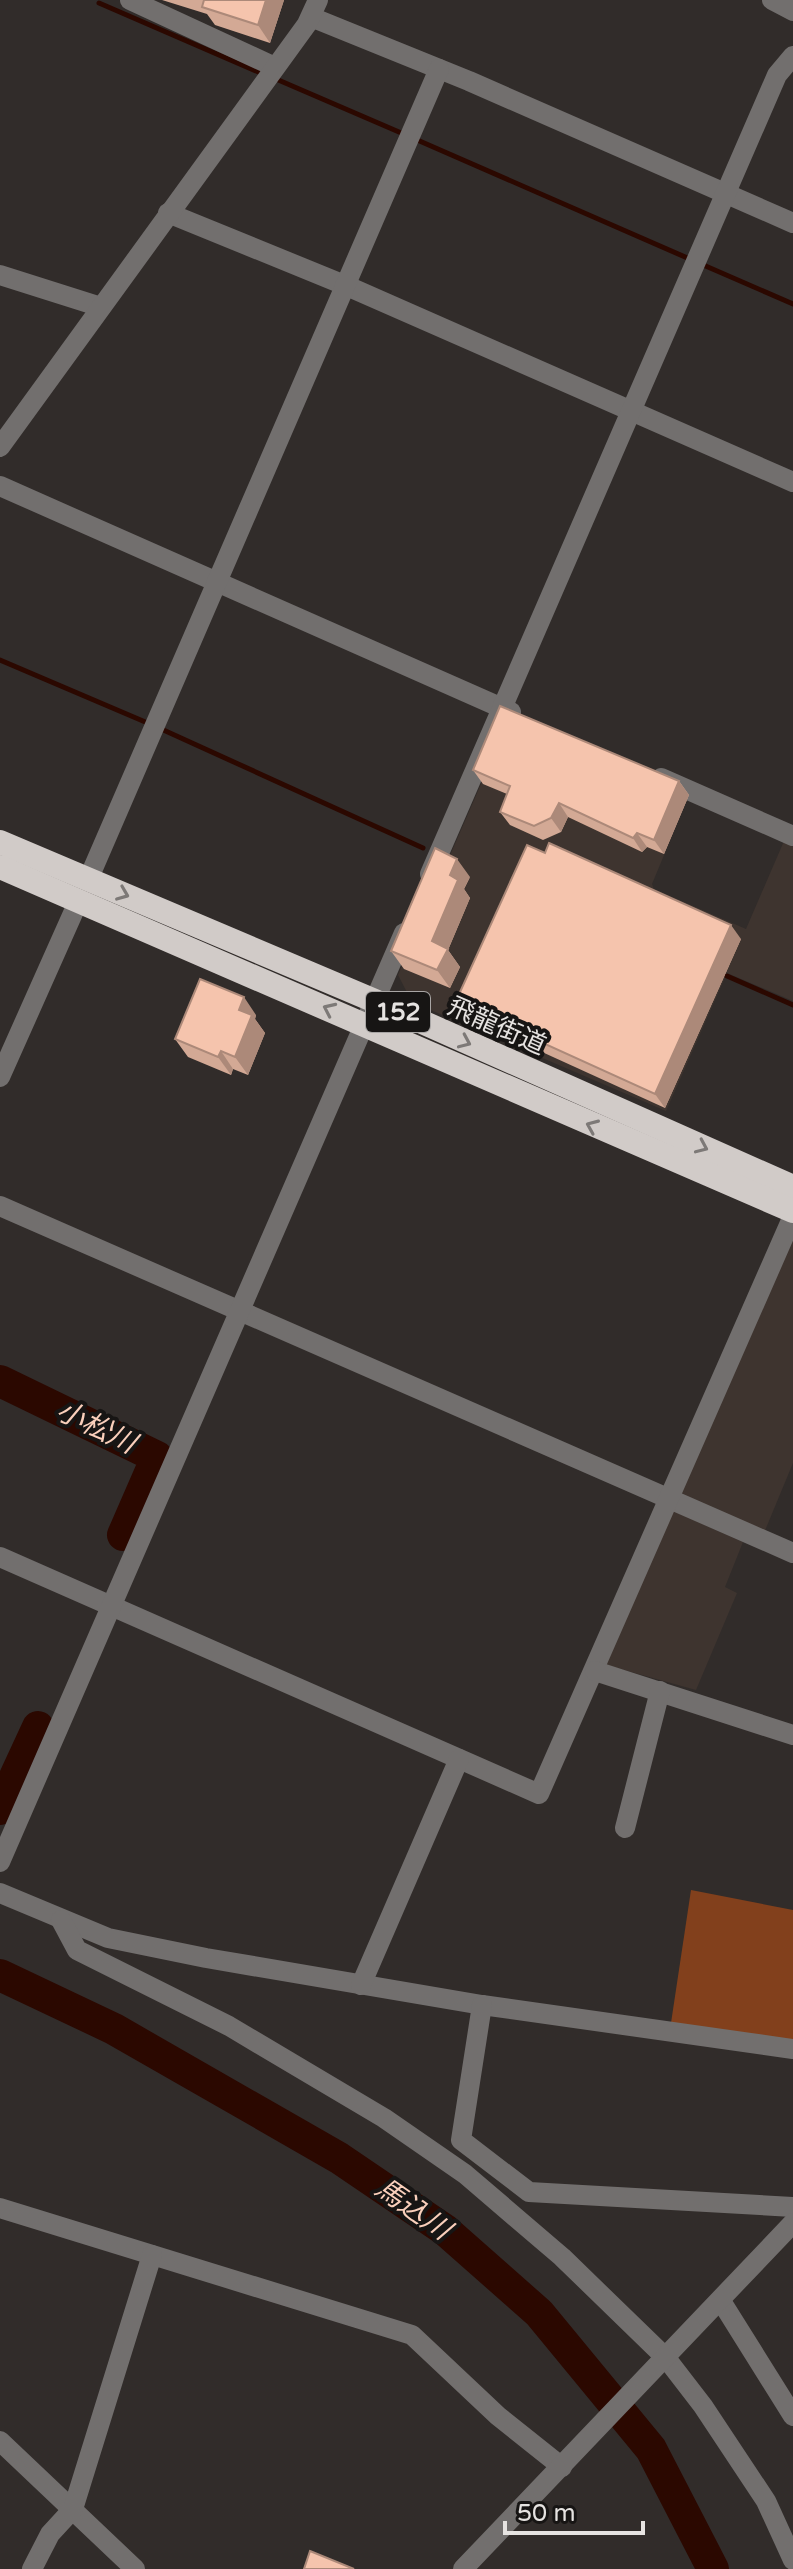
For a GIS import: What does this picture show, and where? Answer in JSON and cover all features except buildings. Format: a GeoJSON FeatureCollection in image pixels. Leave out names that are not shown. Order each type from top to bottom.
{"type":"FeatureCollection","features":[{"type":"Feature","properties":{"kind":"highway","name":"飛龍街道"},"geometry":{"type":"LineString","coordinates":[[0,842],[83,891],[364,1025],[793,1214]]}},
{"type":"Feature","properties":{"kind":"highway","name":"飛龍街道"},"geometry":{"type":"LineString","coordinates":[[0,867],[83,891],[375,1001],[793,1187]]}},
{"type":"Feature","properties":{"kind":"street"},"geometry":{"type":"LineString","coordinates":[[130,0],[269,75]]}},
{"type":"Feature","properties":{"kind":"street"},"geometry":{"type":"LineString","coordinates":[[772,0],[793,11]]}},
{"type":"Feature","properties":{"kind":"street"},"geometry":{"type":"LineString","coordinates":[[0,447],[319,6],[439,69],[793,223]]}},
{"type":"Feature","properties":{"kind":"street"},"geometry":{"type":"LineString","coordinates":[[0,1862],[777,75],[793,56]]}},
{"type":"Feature","properties":{"kind":"street"},"geometry":{"type":"LineString","coordinates":[[0,1077],[413,136],[439,69]]}},
{"type":"Feature","properties":{"kind":"street"},"geometry":{"type":"LineString","coordinates":[[168,213],[347,286],[793,482]]}},
{"type":"Feature","properties":{"kind":"street"},"geometry":{"type":"LineString","coordinates":[[0,275],[101,307]]}},
{"type":"Feature","properties":{"kind":"street"},"geometry":{"type":"LineString","coordinates":[[0,486],[531,721]]}},
{"type":"Feature","properties":{"kind":"street"},"geometry":{"type":"LineString","coordinates":[[647,772],[793,836]]}},
{"type":"Feature","properties":{"kind":"street"},"geometry":{"type":"LineString","coordinates":[[0,1206],[793,1553]]}},
{"type":"Feature","properties":{"kind":"street"},"geometry":{"type":"LineString","coordinates":[[0,1557],[539,1794],[793,1214]]}},
{"type":"Feature","properties":{"kind":"street"},"geometry":{"type":"LineString","coordinates":[[595,1671],[793,1735]]}},
{"type":"Feature","properties":{"kind":"street"},"geometry":{"type":"LineString","coordinates":[[625,1828],[660,1691]]}},
{"type":"Feature","properties":{"kind":"street"},"geometry":{"type":"LineString","coordinates":[[361,1985],[459,1759]]}},
{"type":"Feature","properties":{"kind":"street"},"geometry":{"type":"LineString","coordinates":[[0,1893],[108,1938],[482,2005],[793,2049]]}},
{"type":"Feature","properties":{"kind":"street"},"geometry":{"type":"LineString","coordinates":[[61,1920],[77,1950],[229,2026],[321,2078],[465,2174],[583,2276],[666,2358],[703,2406],[766,2501],[793,2560]]}},
{"type":"Feature","properties":{"kind":"street"},"geometry":{"type":"LineString","coordinates":[[482,2005],[461,2140],[529,2192],[793,2207]]}},
{"type":"Feature","properties":{"kind":"street"},"geometry":{"type":"LineString","coordinates":[[0,2208],[412,2335],[498,2416],[567,2462]]}},
{"type":"Feature","properties":{"kind":"street"},"geometry":{"type":"LineString","coordinates":[[463,2569],[793,2223]]}},
{"type":"Feature","properties":{"kind":"street"},"geometry":{"type":"LineString","coordinates":[[32,2569],[50,2534],[73,2509],[152,2255]]}},
{"type":"Feature","properties":{"kind":"street"},"geometry":{"type":"LineString","coordinates":[[721,2301],[793,2416]]}},
{"type":"Feature","properties":{"kind":"street"},"geometry":{"type":"LineString","coordinates":[[0,2441],[73,2509],[103,2542],[135,2569]]}},
{"type":"Feature","properties":{"kind":"shaded area"},"geometry":{"type":"Polygon","coordinates":[[[508,722],[689,795],[652,884],[654,889],[746,929],[784,841],[793,845],[793,1001],[727,973],[666,1111],[412,1002],[398,975],[508,722]]]}},
{"type":"Feature","properties":{"kind":"shaded area"},"geometry":{"type":"Polygon","coordinates":[[[793,1232],[793,1463],[764,1533],[678,1496],[793,1232]]]}},
{"type":"Feature","properties":{"kind":"shaded area"},"geometry":{"type":"Polygon","coordinates":[[[671,1510],[743,1542],[725,1587],[737,1593],[696,1690],[606,1665],[671,1510]]]}},
{"type":"Feature","properties":{"kind":"shaded area"},"geometry":{"type":"Polygon","coordinates":[[[691,1890],[793,1910],[793,2041],[671,2023],[691,1890]]]}},
{"type":"Feature","properties":{"kind":"waterway"},"geometry":{"type":"LineString","coordinates":[[99,3],[263,74]]}},
{"type":"Feature","properties":{"kind":"waterway"},"geometry":{"type":"LineString","coordinates":[[276,79],[406,135]]}},
{"type":"Feature","properties":{"kind":"waterway"},"geometry":{"type":"LineString","coordinates":[[415,139],[692,260]]}},
{"type":"Feature","properties":{"kind":"waterway"},"geometry":{"type":"LineString","coordinates":[[701,264],[793,304]]}},
{"type":"Feature","properties":{"kind":"waterway"},"geometry":{"type":"LineString","coordinates":[[0,660],[150,724]]}},
{"type":"Feature","properties":{"kind":"waterway"},"geometry":{"type":"LineString","coordinates":[[159,728],[423,848]]}},
{"type":"Feature","properties":{"kind":"waterway"},"geometry":{"type":"LineString","coordinates":[[727,976],[793,1005]]}},
{"type":"Feature","properties":{"kind":"waterway","name":"小松川"},"geometry":{"type":"LineString","coordinates":[[0,1381],[157,1457],[123,1535]]}},
{"type":"Feature","properties":{"kind":"waterway","name":"小松川"},"geometry":{"type":"LineString","coordinates":[[0,1809],[38,1727]]}},
{"type":"Feature","properties":{"kind":"waterway","name":"馬込川"},"geometry":{"type":"LineString","coordinates":[[0,1975],[114,2029],[339,2158],[445,2230],[539,2313],[651,2449],[713,2569]]}}]}
